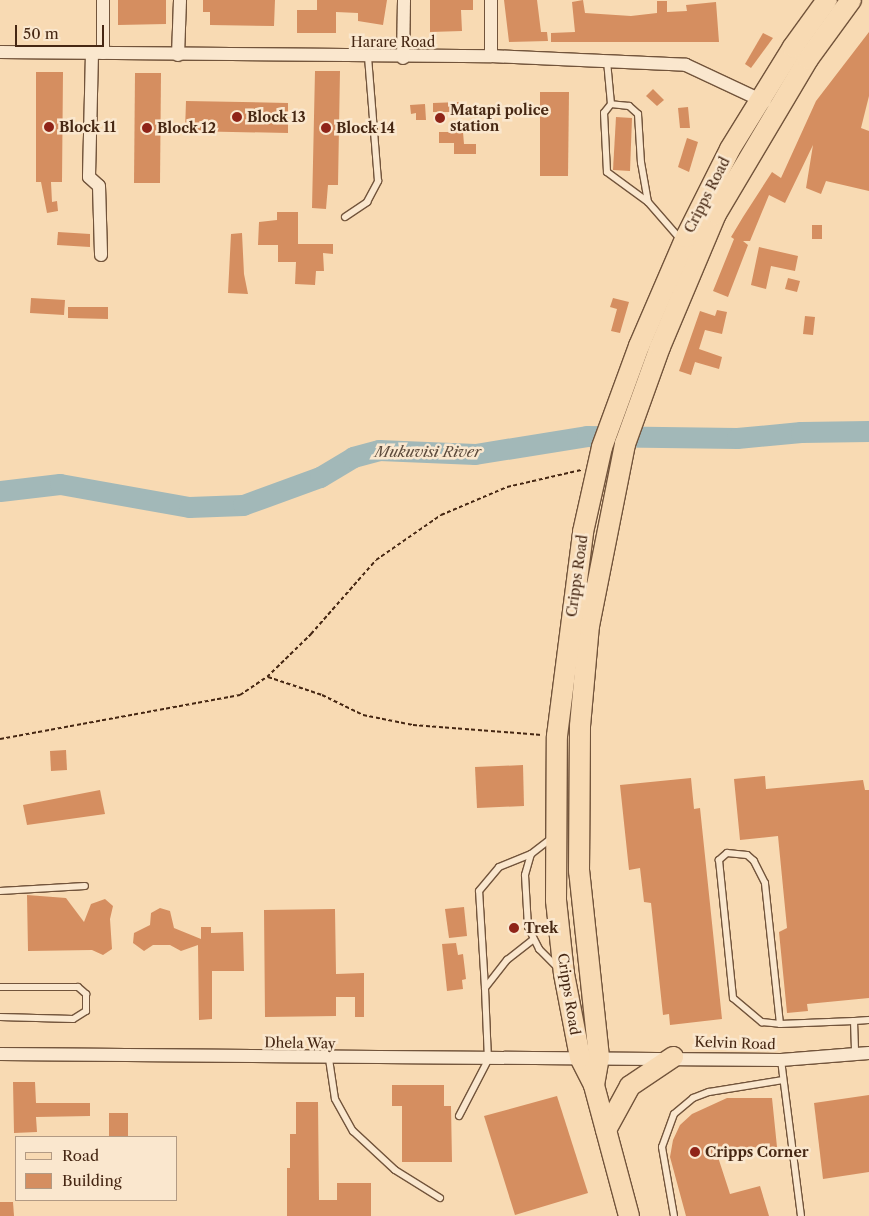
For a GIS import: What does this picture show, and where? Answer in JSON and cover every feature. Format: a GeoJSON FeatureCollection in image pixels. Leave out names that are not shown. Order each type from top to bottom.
{"type":"FeatureCollection","features":[{"type":"Feature","properties":{"kind":"main road"},"geometry":{"type":"LineString","coordinates":[[768,104],[827,0]]}},
{"type":"Feature","properties":{"kind":"main road"},"geometry":{"type":"LineString","coordinates":[[768,104],[851,0]]}},
{"type":"Feature","properties":{"kind":"main road","name":"Cripps Road"},"geometry":{"type":"LineString","coordinates":[[590,1057],[564,974],[554,836],[557,736],[575,580],[600,456],[613,417],[684,242],[730,149],[768,104]]}},
{"type":"Feature","properties":{"kind":"main road","name":"Cripps Road"},"geometry":{"type":"LineString","coordinates":[[629,1216],[594,1085],[590,1057],[579,871],[580,726],[589,626],[625,444],[633,417],[716,214],[768,104]]}},
{"type":"Feature","properties":{"kind":"main road"},"geometry":{"type":"LineString","coordinates":[[606,1130],[630,1086],[673,1056]]}},
{"type":"Feature","properties":{"kind":"street"},"geometry":{"type":"LineString","coordinates":[[101,255],[99,186],[89,177],[97,53],[103,0]]}},
{"type":"Feature","properties":{"kind":"street"},"geometry":{"type":"LineString","coordinates":[[178,55],[180,0]]}},
{"type":"Feature","properties":{"kind":"street"},"geometry":{"type":"LineString","coordinates":[[402,58],[404,0]]}},
{"type":"Feature","properties":{"kind":"street"},"geometry":{"type":"LineString","coordinates":[[491,0],[491,56]]}},
{"type":"Feature","properties":{"kind":"street","name":"Harare Road"},"geometry":{"type":"LineString","coordinates":[[0,52],[402,58],[491,56],[686,65],[768,104]]}},
{"type":"Feature","properties":{"kind":"street","name":"Kelvin Road"},"geometry":{"type":"LineString","coordinates":[[590,1057],[673,1056],[780,1060],[869,1053]]}},
{"type":"Feature","properties":{"kind":"street","name":"Dhela Way"},"geometry":{"type":"LineString","coordinates":[[0,1054],[488,1060],[590,1057]]}},
{"type":"Feature","properties":{"kind":"lane"},"geometry":{"type":"LineString","coordinates":[[344,217],[367,202],[378,181],[368,57]]}},
{"type":"Feature","properties":{"kind":"lane"},"geometry":{"type":"LineString","coordinates":[[607,62],[611,104],[604,113],[604,166],[607,172],[648,202],[684,242]]}},
{"type":"Feature","properties":{"kind":"lane"},"geometry":{"type":"LineString","coordinates":[[611,104],[629,106],[638,114],[640,163],[648,202]]}},
{"type":"Feature","properties":{"kind":"lane"},"geometry":{"type":"LineString","coordinates":[[459,1116],[488,1060],[479,891],[499,867],[531,854],[554,836]]}},
{"type":"Feature","properties":{"kind":"lane"},"geometry":{"type":"LineString","coordinates":[[780,1024],[764,883],[754,861],[747,855],[727,853],[721,857],[720,867],[733,998],[756,1020],[780,1024],[869,1020]]}},
{"type":"Feature","properties":{"kind":"lane"},"geometry":{"type":"LineString","coordinates":[[531,854],[525,875],[528,927],[532,940],[564,974]]}},
{"type":"Feature","properties":{"kind":"lane"},"geometry":{"type":"LineString","coordinates":[[0,891],[85,886]]}},
{"type":"Feature","properties":{"kind":"lane"},"geometry":{"type":"LineString","coordinates":[[485,988],[507,960],[532,940]]}},
{"type":"Feature","properties":{"kind":"lane"},"geometry":{"type":"LineString","coordinates":[[0,987],[78,987],[86,994],[86,1011],[72,1019],[0,1017]]}},
{"type":"Feature","properties":{"kind":"lane"},"geometry":{"type":"LineString","coordinates":[[854,1021],[855,1054]]}},
{"type":"Feature","properties":{"kind":"lane"},"geometry":{"type":"LineString","coordinates":[[329,1059],[335,1099],[353,1131],[395,1170],[440,1198]]}},
{"type":"Feature","properties":{"kind":"lane"},"geometry":{"type":"LineString","coordinates":[[780,1060],[800,1216]]}},
{"type":"Feature","properties":{"kind":"lane"},"geometry":{"type":"LineString","coordinates":[[674,1216],[662,1147],[674,1114],[693,1098],[709,1092],[783,1080]]}},
{"type":"Feature","properties":{"kind":"path"},"geometry":{"type":"LineString","coordinates":[[0,739],[240,695],[267,677],[376,560],[441,515],[507,487],[554,479],[600,456]]}},
{"type":"Feature","properties":{"kind":"path"},"geometry":{"type":"LineString","coordinates":[[267,677],[322,695],[363,715],[413,725],[557,736]]}},
{"type":"Feature","properties":{"kind":"building"},"geometry":{"type":"Polygon","coordinates":[[[118,0],[166,0],[166,24],[118,25],[118,0]]]}},
{"type":"Feature","properties":{"kind":"building"},"geometry":{"type":"Polygon","coordinates":[[[203,0],[275,0],[274,26],[210,25],[210,12],[203,12],[203,0]]]}},
{"type":"Feature","properties":{"kind":"building"},"geometry":{"type":"Polygon","coordinates":[[[317,0],[387,0],[383,25],[358,21],[358,13],[336,12],[336,33],[297,33],[297,10],[317,10],[317,0]]]}},
{"type":"Feature","properties":{"kind":"building"},"geometry":{"type":"Polygon","coordinates":[[[430,0],[473,0],[473,10],[461,10],[462,31],[430,32],[430,0]]]}},
{"type":"Feature","properties":{"kind":"building"},"geometry":{"type":"Polygon","coordinates":[[[504,0],[537,0],[541,32],[547,32],[548,41],[509,42],[504,0]]]}},
{"type":"Feature","properties":{"kind":"building"},"geometry":{"type":"Polygon","coordinates":[[[583,0],[585,13],[631,16],[657,13],[657,1],[667,1],[667,12],[687,11],[686,5],[716,2],[719,42],[551,42],[551,33],[575,32],[572,2],[583,0]]]}},
{"type":"Feature","properties":{"kind":"building"},"geometry":{"type":"Polygon","coordinates":[[[869,32],[869,96],[861,128],[869,131],[869,191],[826,181],[821,194],[806,188],[813,145],[785,203],[769,195],[750,241],[743,241],[748,245],[728,297],[713,291],[734,239],[731,237],[743,217],[772,172],[781,178],[816,101],[869,32]]]}},
{"type":"Feature","properties":{"kind":"building"},"geometry":{"type":"Polygon","coordinates":[[[763,33],[773,38],[751,68],[745,64],[763,33]]]}},
{"type":"Feature","properties":{"kind":"building","name":"Block 14"},"geometry":{"type":"Polygon","coordinates":[[[315,71],[340,71],[338,185],[328,185],[326,209],[312,208],[315,71]]]}},
{"type":"Feature","properties":{"kind":"building","name":"Block 11"},"geometry":{"type":"Polygon","coordinates":[[[36,72],[63,72],[62,182],[51,182],[52,202],[57,201],[58,211],[47,213],[41,182],[36,182],[36,72]]]}},
{"type":"Feature","properties":{"kind":"building","name":"Block 12"},"geometry":{"type":"Polygon","coordinates":[[[135,73],[161,73],[160,183],[134,183],[135,73]]]}},
{"type":"Feature","properties":{"kind":"building"},"geometry":{"type":"Polygon","coordinates":[[[653,89],[664,100],[657,106],[646,96],[653,89]]]}},
{"type":"Feature","properties":{"kind":"building"},"geometry":{"type":"Polygon","coordinates":[[[540,92],[569,92],[568,176],[540,176],[540,92]]]}},
{"type":"Feature","properties":{"kind":"building","name":"Block 13"},"geometry":{"type":"Polygon","coordinates":[[[186,101],[288,103],[288,133],[185,131],[186,101]]]}},
{"type":"Feature","properties":{"kind":"building"},"geometry":{"type":"Polygon","coordinates":[[[460,102],[460,112],[433,112],[433,103],[460,102]]]}},
{"type":"Feature","properties":{"kind":"building"},"geometry":{"type":"Polygon","coordinates":[[[425,104],[426,120],[416,120],[416,113],[411,114],[410,105],[425,104]]]}},
{"type":"Feature","properties":{"kind":"building"},"geometry":{"type":"Polygon","coordinates":[[[688,107],[690,128],[680,128],[678,108],[688,107]]]}},
{"type":"Feature","properties":{"kind":"building"},"geometry":{"type":"Polygon","coordinates":[[[616,117],[632,118],[630,171],[613,170],[616,117]]]}},
{"type":"Feature","properties":{"kind":"building"},"geometry":{"type":"Polygon","coordinates":[[[439,132],[463,132],[464,144],[476,144],[476,154],[454,154],[454,143],[439,143],[439,132]]]}},
{"type":"Feature","properties":{"kind":"building"},"geometry":{"type":"Polygon","coordinates":[[[687,138],[698,142],[689,172],[678,167],[687,138]]]}},
{"type":"Feature","properties":{"kind":"building"},"geometry":{"type":"Polygon","coordinates":[[[277,212],[298,212],[298,244],[333,244],[333,254],[323,253],[324,271],[316,271],[315,285],[295,284],[296,262],[278,262],[278,245],[258,245],[259,222],[277,220],[277,212]]]}},
{"type":"Feature","properties":{"kind":"building"},"geometry":{"type":"Polygon","coordinates":[[[812,225],[822,225],[822,239],[812,239],[812,225]]]}},
{"type":"Feature","properties":{"kind":"building"},"geometry":{"type":"Polygon","coordinates":[[[58,232],[90,234],[90,247],[57,245],[58,232]]]}},
{"type":"Feature","properties":{"kind":"building"},"geometry":{"type":"Polygon","coordinates":[[[242,233],[244,274],[248,294],[228,293],[231,234],[242,233]]]}},
{"type":"Feature","properties":{"kind":"building"},"geometry":{"type":"Polygon","coordinates":[[[759,247],[798,256],[795,271],[771,266],[766,289],[751,285],[759,247]]]}},
{"type":"Feature","properties":{"kind":"building"},"geometry":{"type":"Polygon","coordinates":[[[788,278],[800,281],[797,292],[785,289],[788,278]]]}},
{"type":"Feature","properties":{"kind":"building"},"geometry":{"type":"Polygon","coordinates":[[[31,298],[65,300],[64,315],[30,313],[31,298]]]}},
{"type":"Feature","properties":{"kind":"building"},"geometry":{"type":"Polygon","coordinates":[[[613,298],[629,302],[620,333],[611,331],[617,309],[610,307],[613,298]]]}},
{"type":"Feature","properties":{"kind":"building"},"geometry":{"type":"Polygon","coordinates":[[[68,307],[108,307],[108,319],[68,318],[68,307]]]}},
{"type":"Feature","properties":{"kind":"building"},"geometry":{"type":"Polygon","coordinates":[[[717,310],[727,312],[722,334],[705,330],[699,349],[722,357],[719,369],[695,362],[691,375],[679,371],[700,311],[715,316],[717,310]]]}},
{"type":"Feature","properties":{"kind":"building"},"geometry":{"type":"Polygon","coordinates":[[[805,316],[815,317],[813,335],[803,334],[805,316]]]}},
{"type":"Feature","properties":{"kind":"building"},"geometry":{"type":"Polygon","coordinates":[[[66,750],[67,770],[51,771],[50,751],[66,750]]]}},
{"type":"Feature","properties":{"kind":"building"},"geometry":{"type":"Polygon","coordinates":[[[523,765],[524,806],[477,808],[475,767],[523,765]]]}},
{"type":"Feature","properties":{"kind":"building"},"geometry":{"type":"Polygon","coordinates":[[[765,776],[766,789],[863,780],[865,790],[869,790],[869,998],[807,1004],[808,1011],[787,1013],[779,932],[787,928],[778,836],[740,840],[734,779],[765,776]]]}},
{"type":"Feature","properties":{"kind":"building"},"geometry":{"type":"Polygon","coordinates":[[[691,778],[694,809],[700,808],[722,1019],[670,1025],[669,1014],[663,1015],[651,903],[644,902],[640,868],[629,870],[620,785],[691,778]]]}},
{"type":"Feature","properties":{"kind":"building"},"geometry":{"type":"Polygon","coordinates":[[[100,790],[105,814],[27,825],[23,805],[100,790]]]}},
{"type":"Feature","properties":{"kind":"building"},"geometry":{"type":"Polygon","coordinates":[[[27,895],[66,898],[84,922],[91,904],[105,899],[113,906],[110,919],[112,949],[103,955],[92,950],[28,951],[27,895]]]}},
{"type":"Feature","properties":{"kind":"building"},"geometry":{"type":"Polygon","coordinates":[[[464,907],[467,936],[449,938],[445,909],[464,907]]]}},
{"type":"Feature","properties":{"kind":"building"},"geometry":{"type":"Polygon","coordinates":[[[160,908],[170,911],[174,928],[201,939],[201,927],[211,927],[211,933],[243,932],[244,971],[212,971],[212,1019],[199,1020],[198,945],[181,951],[170,945],[153,945],[144,951],[133,943],[134,933],[150,925],[151,913],[160,908]]]}},
{"type":"Feature","properties":{"kind":"building"},"geometry":{"type":"Polygon","coordinates":[[[335,909],[336,974],[364,973],[364,1017],[355,1017],[355,997],[336,997],[336,1016],[265,1017],[264,910],[335,909]]]}},
{"type":"Feature","properties":{"kind":"building"},"geometry":{"type":"Polygon","coordinates":[[[456,943],[458,955],[463,954],[466,979],[462,980],[463,989],[447,991],[442,944],[456,943]]]}},
{"type":"Feature","properties":{"kind":"building"},"geometry":{"type":"Polygon","coordinates":[[[13,1082],[35,1082],[36,1103],[90,1103],[90,1116],[36,1117],[37,1132],[14,1133],[13,1082]]]}},
{"type":"Feature","properties":{"kind":"building"},"geometry":{"type":"Polygon","coordinates":[[[392,1085],[444,1085],[444,1106],[451,1106],[452,1162],[402,1162],[402,1106],[392,1106],[392,1085]]]}},
{"type":"Feature","properties":{"kind":"building"},"geometry":{"type":"Polygon","coordinates":[[[869,1095],[869,1172],[823,1179],[814,1103],[869,1095]]]}},
{"type":"Feature","properties":{"kind":"building"},"geometry":{"type":"Polygon","coordinates":[[[557,1096],[588,1193],[515,1215],[484,1116],[557,1096]]]}},
{"type":"Feature","properties":{"kind":"building","name":"Cripps Corner"},"geometry":{"type":"Polygon","coordinates":[[[727,1098],[772,1098],[777,1147],[726,1148],[717,1154],[730,1194],[760,1186],[769,1216],[686,1216],[670,1157],[673,1140],[680,1125],[692,1114],[727,1098]]]}},
{"type":"Feature","properties":{"kind":"building"},"geometry":{"type":"Polygon","coordinates":[[[296,1102],[318,1102],[319,1200],[337,1200],[337,1183],[371,1183],[371,1216],[287,1216],[287,1168],[290,1168],[290,1134],[296,1134],[296,1102]]]}},
{"type":"Feature","properties":{"kind":"building"},"geometry":{"type":"Polygon","coordinates":[[[109,1113],[128,1113],[128,1136],[109,1136],[109,1113]]]}},
{"type":"Feature","properties":{"kind":"building"},"geometry":{"type":"Polygon","coordinates":[[[0,1202],[13,1202],[14,1216],[0,1216],[0,1202]]]}},
{"type":"Feature","properties":{"kind":"waterway","name":"Mukuvisi River"},"geometry":{"type":"LineString","coordinates":[[0,491],[60,484],[189,507],[243,505],[320,477],[353,457],[379,450],[475,454],[587,436],[737,438],[801,432],[869,431]]}},
{"type":"Feature","properties":{"kind":"place","name":"Block 13"},"geometry":{"type":"Point","coordinates":[237,117]}},
{"type":"Feature","properties":{"kind":"place","name":"Matapi police station"},"geometry":{"type":"Point","coordinates":[440,118]}},
{"type":"Feature","properties":{"kind":"place","name":"Block 11"},"geometry":{"type":"Point","coordinates":[49,127]}},
{"type":"Feature","properties":{"kind":"place","name":"Block 12"},"geometry":{"type":"Point","coordinates":[147,128]}},
{"type":"Feature","properties":{"kind":"place","name":"Block 14"},"geometry":{"type":"Point","coordinates":[326,128]}},
{"type":"Feature","properties":{"kind":"place","name":"Trek"},"geometry":{"type":"Point","coordinates":[514,928]}},
{"type":"Feature","properties":{"kind":"place","name":"Cripps Corner"},"geometry":{"type":"Point","coordinates":[695,1152]}}]}
